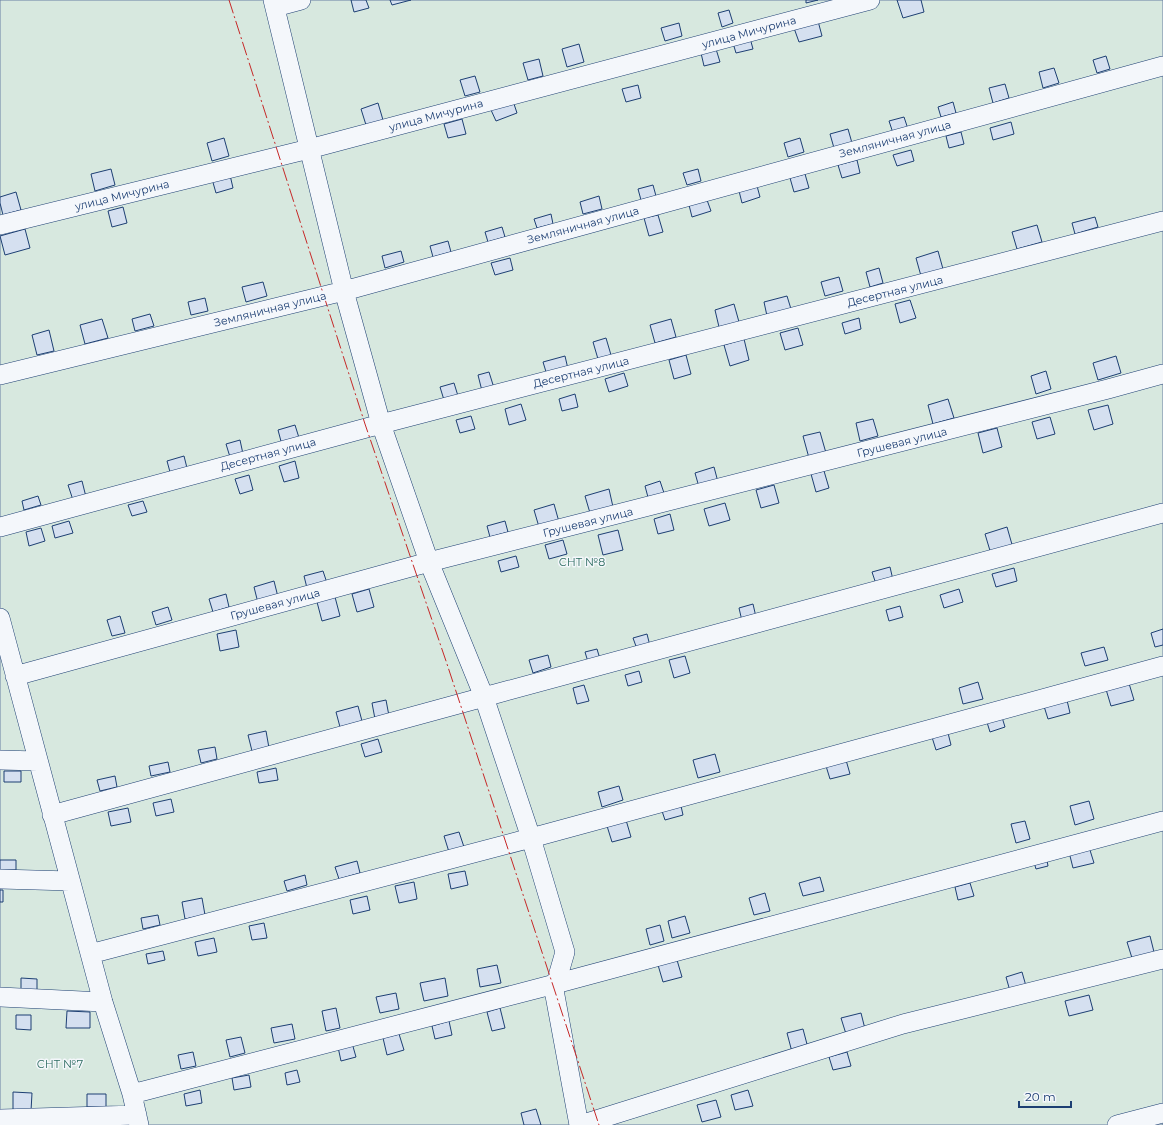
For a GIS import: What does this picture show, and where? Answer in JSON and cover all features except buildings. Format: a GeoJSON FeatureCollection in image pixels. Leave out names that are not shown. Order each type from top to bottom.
{"type":"FeatureCollection","features":[{"type":"Feature","properties":{"kind":"street"},"geometry":{"type":"LineString","coordinates":[[301,0],[274,3],[309,149],[344,290],[381,424],[429,562],[484,696],[531,838],[565,952],[554,990],[579,1125],[903,1024],[1163,959]]}},
{"type":"Feature","properties":{"kind":"street","name":"улица Мичурина"},"geometry":{"type":"LineString","coordinates":[[0,225],[309,149],[870,0]]}},
{"type":"Feature","properties":{"kind":"street","name":"Земляничная улица"},"geometry":{"type":"LineString","coordinates":[[0,375],[344,290],[1163,66]]}},
{"type":"Feature","properties":{"kind":"street","name":"Десертная улица"},"geometry":{"type":"LineString","coordinates":[[0,527],[381,424],[1163,221]]}},
{"type":"Feature","properties":{"kind":"street","name":"Грушевая улица"},"geometry":{"type":"LineString","coordinates":[[15,676],[429,562],[1163,374]]}},
{"type":"Feature","properties":{"kind":"street"},"geometry":{"type":"LineString","coordinates":[[52,815],[484,696],[1163,513]]}},
{"type":"Feature","properties":{"kind":"street"},"geometry":{"type":"LineString","coordinates":[[0,618],[3,638],[15,676],[103,1002],[132,1094],[138,1120],[0,1119]]}},
{"type":"Feature","properties":{"kind":"street"},"geometry":{"type":"LineString","coordinates":[[90,954],[531,838],[1163,666]]}},
{"type":"Feature","properties":{"kind":"street"},"geometry":{"type":"LineString","coordinates":[[0,760],[38,761]]}},
{"type":"Feature","properties":{"kind":"street"},"geometry":{"type":"LineString","coordinates":[[132,1094],[556,984],[1163,821]]}},
{"type":"Feature","properties":{"kind":"street"},"geometry":{"type":"LineString","coordinates":[[0,879],[70,880]]}},
{"type":"Feature","properties":{"kind":"street"},"geometry":{"type":"LineString","coordinates":[[0,997],[103,1002]]}},
{"type":"Feature","properties":{"kind":"street"},"geometry":{"type":"LineString","coordinates":[[1117,1125],[1163,1113]]}},
{"type":"Feature","properties":{"kind":"green space","name":"СНТ №8"},"geometry":{"type":"Polygon","coordinates":[[[0,0],[1163,0],[1163,1125],[0,1125],[0,0]]]}},
{"type":"Feature","properties":{"kind":"power"},"geometry":{"type":"LineString","coordinates":[[229,0],[365,424],[446,661],[599,1125]]}},
{"type":"Feature","properties":{"kind":"park label","name":"СНТ №7"},"geometry":{"type":"Point","coordinates":[60,1064]}}]}
